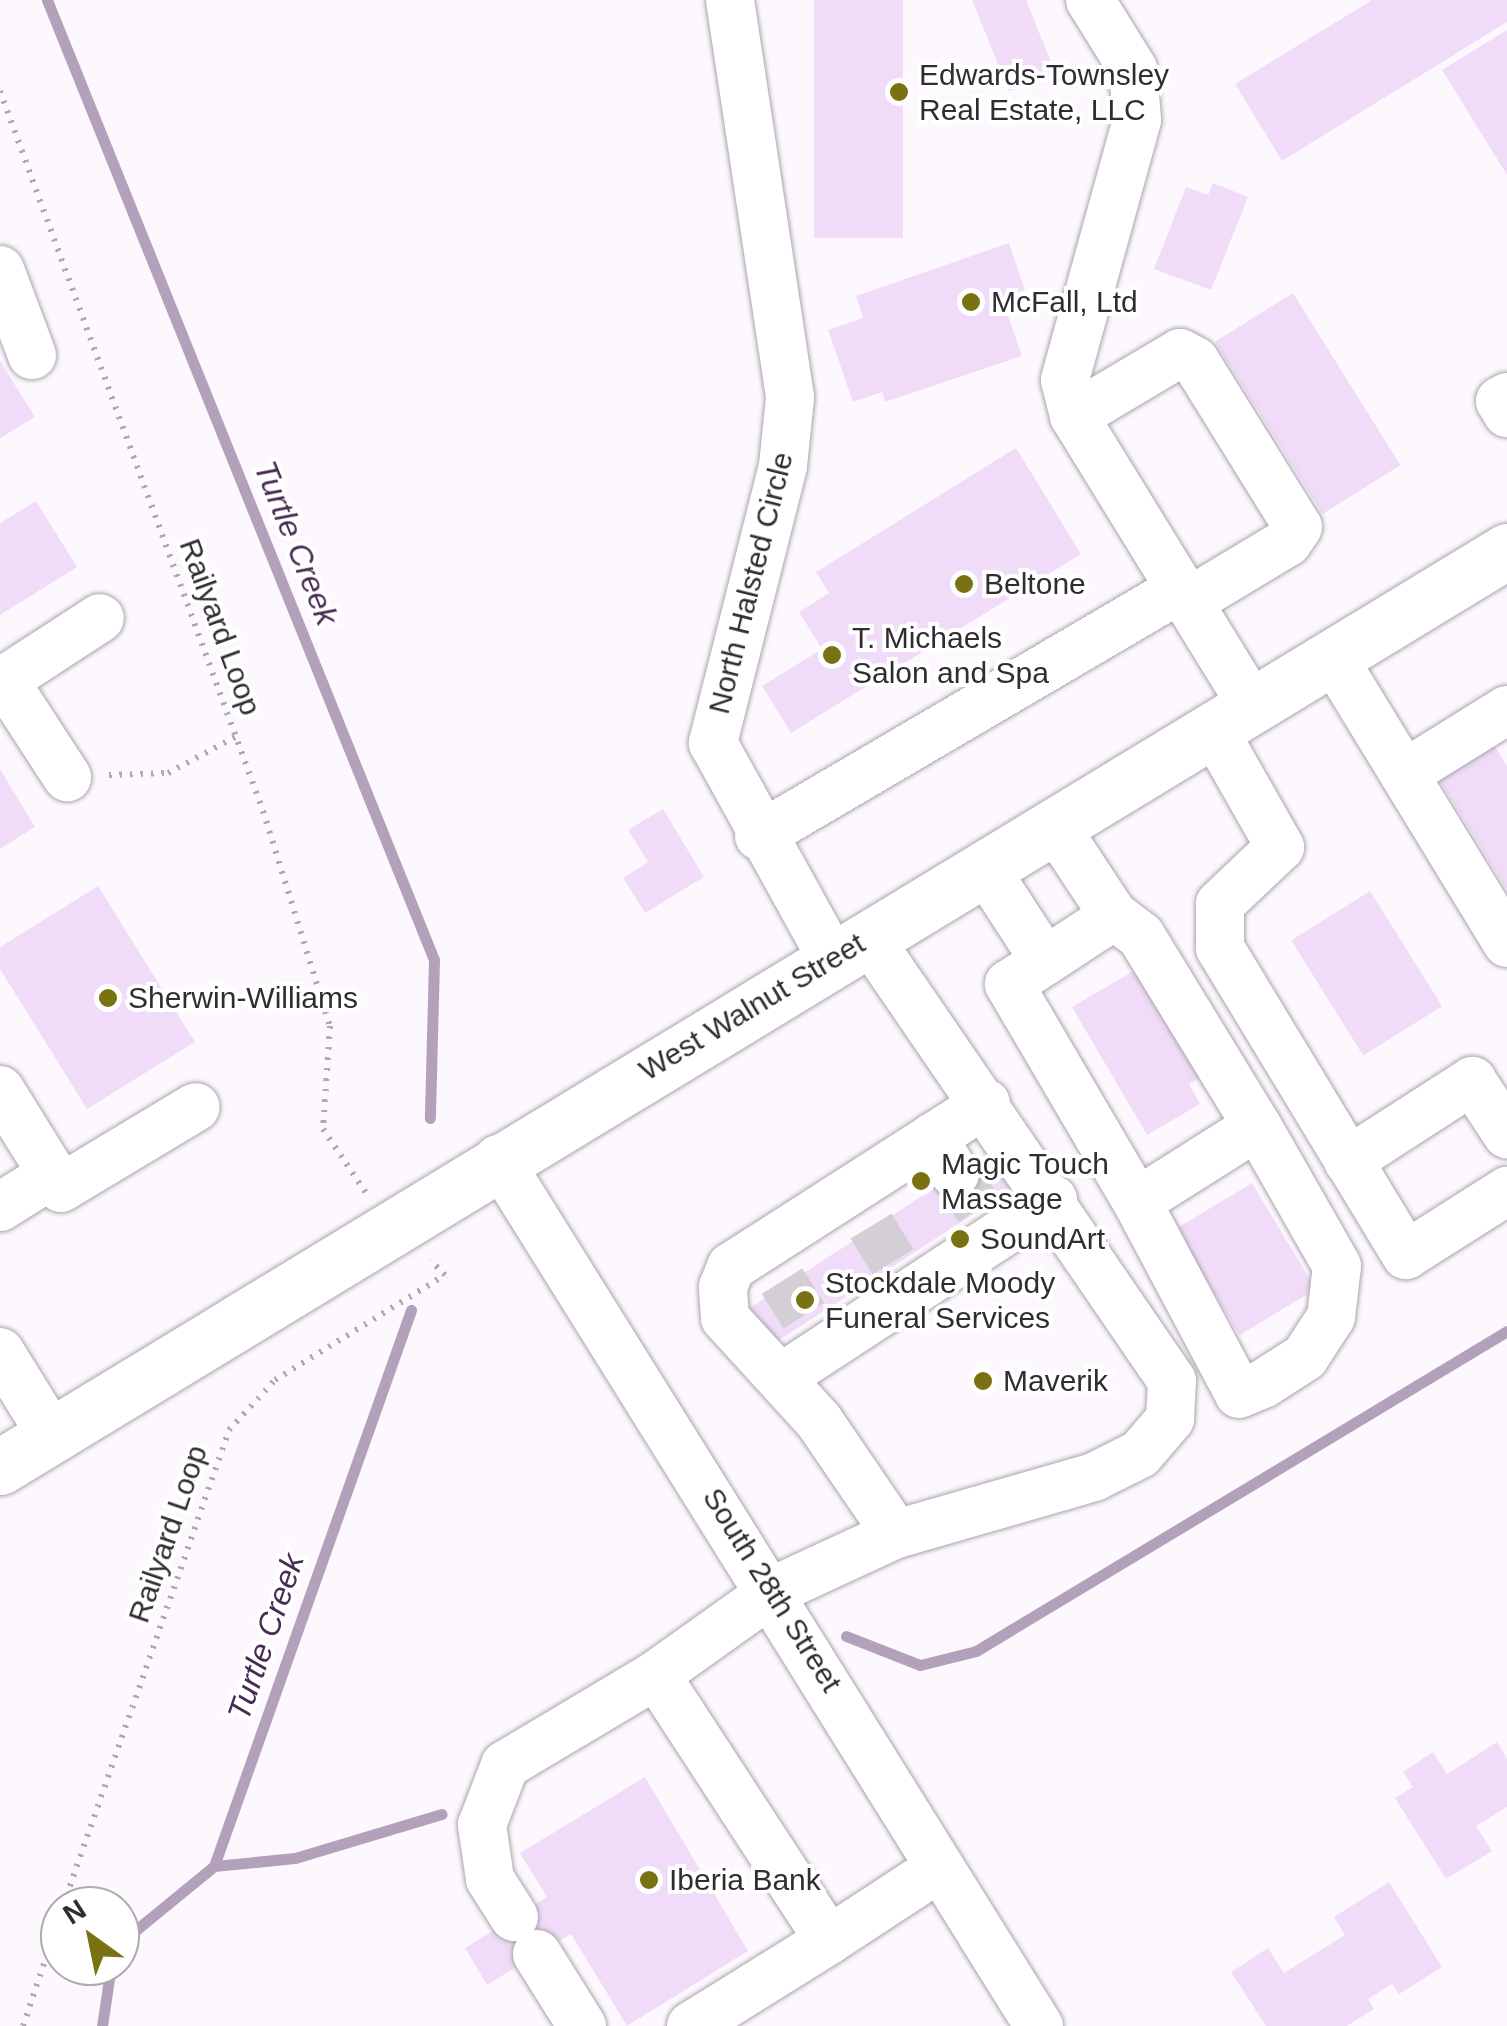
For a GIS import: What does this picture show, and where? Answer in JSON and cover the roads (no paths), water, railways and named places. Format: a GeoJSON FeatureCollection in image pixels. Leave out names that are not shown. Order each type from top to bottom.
{"type":"FeatureCollection","features":[{"type":"Feature","properties":{"kind":"main road","name":"West Walnut Street"},"geometry":{"type":"LineString","coordinates":[[0,1467],[498,1159],[1332,656],[1502,566]]}},
{"type":"Feature","properties":{"kind":"street","name":"North Halsted Circle"},"geometry":{"type":"LineString","coordinates":[[582,2026],[490,1879],[482,1825],[505,1765],[656,1675],[774,1590],[896,1534],[1094,1477],[1140,1454],[1170,1419],[1172,1380],[1155,1345],[986,1103],[850,948],[759,836],[713,744],[783,466],[790,398],[730,0]]}},
{"type":"Feature","properties":{"kind":"street"},"geometry":{"type":"LineString","coordinates":[[1090,0],[1132,70],[1137,120],[1065,380],[1074,416],[1184,596],[1280,848],[1220,904],[1220,948],[1406,1255],[1507,1190]]}},
{"type":"Feature","properties":{"kind":"street"},"geometry":{"type":"LineString","coordinates":[[0,270],[32,355]]}},
{"type":"Feature","properties":{"kind":"street"},"geometry":{"type":"LineString","coordinates":[[759,836],[1184,596],[1288,542],[1298,527],[1196,361],[1180,353],[1074,416]]}},
{"type":"Feature","properties":{"kind":"street"},"geometry":{"type":"LineString","coordinates":[[1507,397],[1500,401],[1507,412]]}},
{"type":"Feature","properties":{"kind":"street"},"geometry":{"type":"LineString","coordinates":[[68,777],[2,681],[100,618]]}},
{"type":"Feature","properties":{"kind":"street"},"geometry":{"type":"LineString","coordinates":[[1332,656],[1507,943]]}},
{"type":"Feature","properties":{"kind":"street"},"geometry":{"type":"LineString","coordinates":[[1404,774],[1507,710]]}},
{"type":"Feature","properties":{"kind":"street"},"geometry":{"type":"LineString","coordinates":[[1054,825],[1114,916],[1140,936],[1257,1126],[1337,1266],[1322,1330],[1306,1357],[1240,1394],[1137,1202],[1010,984],[1114,916]]}},
{"type":"Feature","properties":{"kind":"street"},"geometry":{"type":"LineString","coordinates":[[984,867],[1045,961]]}},
{"type":"Feature","properties":{"kind":"street"},"geometry":{"type":"LineString","coordinates":[[1348,1161],[1472,1080],[1507,1134]]}},
{"type":"Feature","properties":{"kind":"street"},"geometry":{"type":"LineString","coordinates":[[0,1090],[61,1188],[196,1106]]}},
{"type":"Feature","properties":{"kind":"street"},"geometry":{"type":"LineString","coordinates":[[793,1299],[966,1189],[986,1103]]}},
{"type":"Feature","properties":{"kind":"street"},"geometry":{"type":"LineString","coordinates":[[1137,1202],[1257,1126]]}},
{"type":"Feature","properties":{"kind":"street","name":"South 28th Street"},"geometry":{"type":"LineString","coordinates":[[498,1159],[774,1590],[939,1868],[1039,2026]]}},
{"type":"Feature","properties":{"kind":"street"},"geometry":{"type":"LineString","coordinates":[[0,1207],[52,1174]]}},
{"type":"Feature","properties":{"kind":"street"},"geometry":{"type":"LineString","coordinates":[[782,1377],[793,1299],[966,1189],[1053,1200]]}},
{"type":"Feature","properties":{"kind":"street"},"geometry":{"type":"LineString","coordinates":[[793,1299],[731,1267],[726,1318],[782,1377],[896,1534]]}},
{"type":"Feature","properties":{"kind":"street"},"geometry":{"type":"LineString","coordinates":[[0,1352],[52,1436]]}},
{"type":"Feature","properties":{"kind":"street"},"geometry":{"type":"LineString","coordinates":[[656,1675],[829,1940]]}},
{"type":"Feature","properties":{"kind":"street"},"geometry":{"type":"LineString","coordinates":[[691,2026],[939,1868]]}},
{"type":"Feature","properties":{"kind":"waterway","name":"Turtle Creek"},"geometry":{"type":"LineString","coordinates":[[47,0],[434,960],[430,1118]]}},
{"type":"Feature","properties":{"kind":"waterway","name":"Turtle Creek"},"geometry":{"type":"LineString","coordinates":[[140,1927],[214,1866],[411,1310]]}},
{"type":"Feature","properties":{"kind":"waterway"},"geometry":{"type":"LineString","coordinates":[[846,1636],[920,1665],[976,1651],[1507,1331]]}},
{"type":"Feature","properties":{"kind":"waterway"},"geometry":{"type":"LineString","coordinates":[[214,1866],[295,1858],[442,1814]]}},
{"type":"Feature","properties":{"kind":"waterway","name":"Turtle Creek"},"geometry":{"type":"LineString","coordinates":[[102,2026],[108,1986]]}},
{"type":"Feature","properties":{"kind":"tunnel"},"geometry":{"type":"LineString","coordinates":[[955,1174],[979,1209]]}},
{"type":"Feature","properties":{"kind":"tunnel"},"geometry":{"type":"LineString","coordinates":[[871,1226],[893,1262]]}},
{"type":"Feature","properties":{"kind":"tunnel"},"geometry":{"type":"LineString","coordinates":[[782,1281],[804,1316]]}},
{"type":"Feature","properties":{"kind":"place","name":"Edwards-Townsley Real Estate, LLC"},"geometry":{"type":"Point","coordinates":[899,92]}},
{"type":"Feature","properties":{"kind":"place","name":"McFall, Ltd"},"geometry":{"type":"Point","coordinates":[971,302]}},
{"type":"Feature","properties":{"kind":"place","name":"Beltone"},"geometry":{"type":"Point","coordinates":[964,584]}},
{"type":"Feature","properties":{"kind":"place","name":"T. Michaels Salon and Spa"},"geometry":{"type":"Point","coordinates":[832,655]}},
{"type":"Feature","properties":{"kind":"place","name":"Sherwin-Williams"},"geometry":{"type":"Point","coordinates":[108,998]}},
{"type":"Feature","properties":{"kind":"place","name":"Magic Touch Massage"},"geometry":{"type":"Point","coordinates":[921,1181]}},
{"type":"Feature","properties":{"kind":"place","name":"SoundArt"},"geometry":{"type":"Point","coordinates":[960,1239]}},
{"type":"Feature","properties":{"kind":"place","name":"Stockdale Moody Funeral Services"},"geometry":{"type":"Point","coordinates":[805,1300]}},
{"type":"Feature","properties":{"kind":"place","name":"Maverik"},"geometry":{"type":"Point","coordinates":[983,1381]}},
{"type":"Feature","properties":{"kind":"place","name":"Iberia Bank"},"geometry":{"type":"Point","coordinates":[649,1880]}}]}
